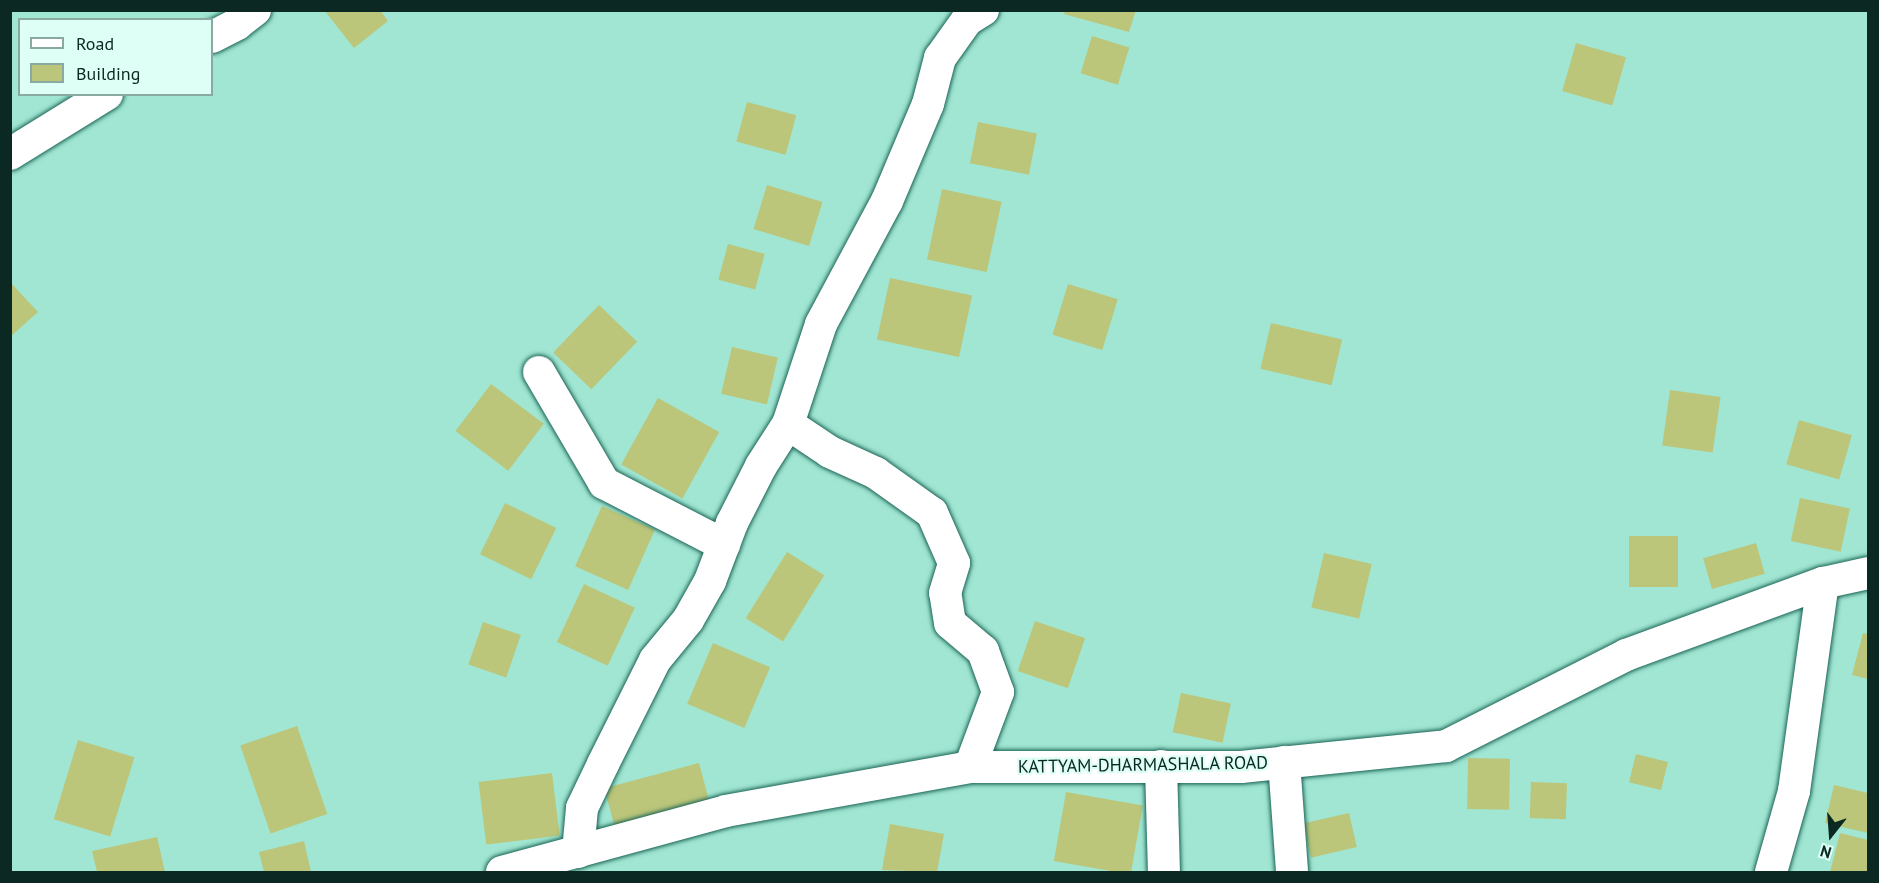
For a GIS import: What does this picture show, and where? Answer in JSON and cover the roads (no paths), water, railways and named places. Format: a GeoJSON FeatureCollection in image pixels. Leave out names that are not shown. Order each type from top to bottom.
{"type":"FeatureCollection","features":[{"type":"Feature","properties":{"kind":"street"},"geometry":{"type":"LineString","coordinates":[[213,36],[237,24],[255,10]]}},
{"type":"Feature","properties":{"kind":"street"},"geometry":{"type":"LineString","coordinates":[[578,852],[582,808],[655,660],[688,620],[710,581],[761,466],[788,424],[821,324],[887,201],[928,104],[940,58],[967,20],[983,10]]}},
{"type":"Feature","properties":{"kind":"street"},"geometry":{"type":"LineString","coordinates":[[10,154],[104,96]]}},
{"type":"Feature","properties":{"kind":"street"},"geometry":{"type":"LineString","coordinates":[[539,372],[604,483],[724,545]]}},
{"type":"Feature","properties":{"kind":"street"},"geometry":{"type":"LineString","coordinates":[[788,424],[830,452],[876,473],[932,513],[954,563],[945,593],[950,623],[983,651],[998,692],[970,767]]}},
{"type":"Feature","properties":{"kind":"street","name":"KATTYAM-DHARMASHALA ROAD"},"geometry":{"type":"LineString","coordinates":[[502,873],[535,868],[578,852],[726,811],[970,767],[1241,766],[1446,746],[1626,655],[1823,583],[1869,573]]}},
{"type":"Feature","properties":{"kind":"street"},"geometry":{"type":"LineString","coordinates":[[1771,873],[1794,790],[1823,583]]}},
{"type":"Feature","properties":{"kind":"street"},"geometry":{"type":"LineString","coordinates":[[1284,762],[1292,873]]}},
{"type":"Feature","properties":{"kind":"street"},"geometry":{"type":"LineString","coordinates":[[1161,766],[1164,873]]}}]}
